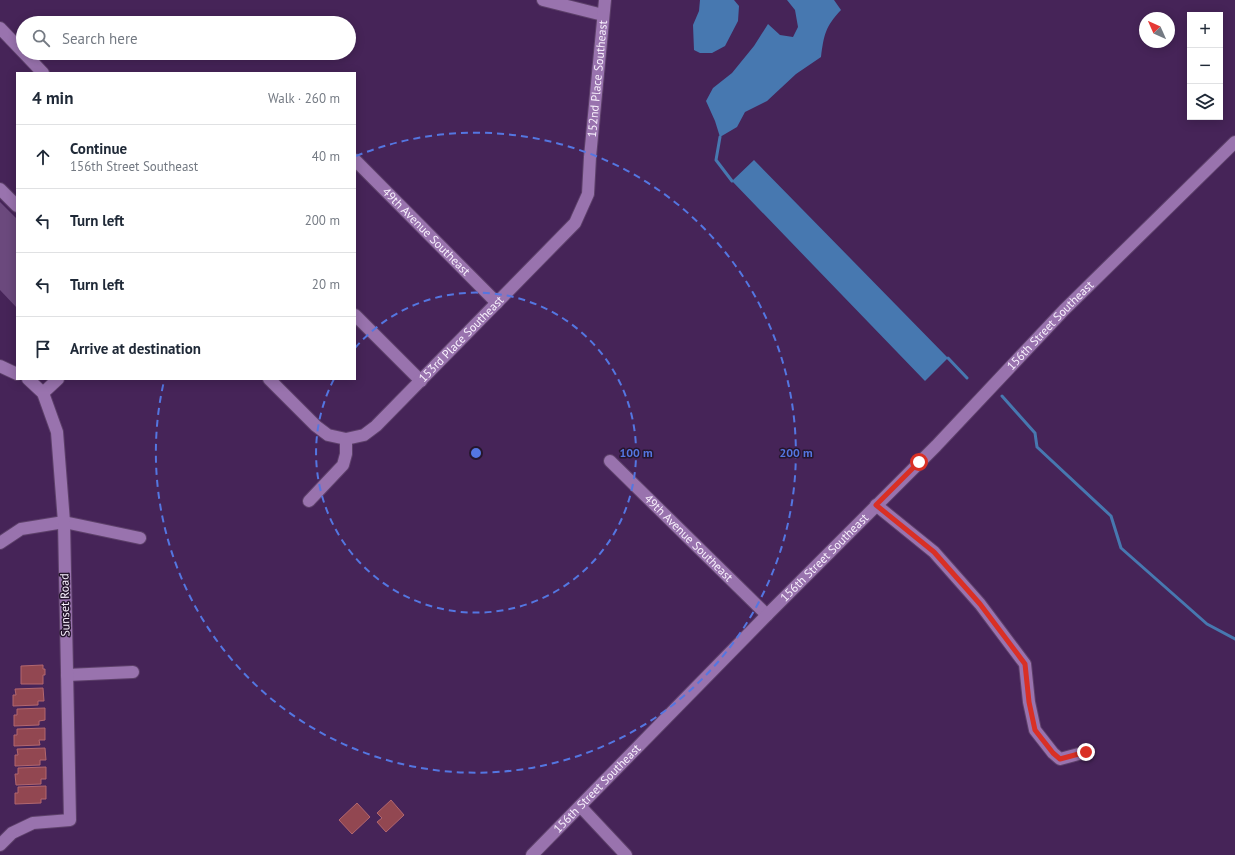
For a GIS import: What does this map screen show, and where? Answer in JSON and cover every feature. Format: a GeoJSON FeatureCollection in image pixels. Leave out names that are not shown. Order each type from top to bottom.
{"type":"FeatureCollection","features":[{"type":"Feature","properties":{"kind":"street"},"geometry":{"type":"LineString","coordinates":[[543,0],[603,15]]}},
{"type":"Feature","properties":{"kind":"street","name":"152nd Place Southeast"},"geometry":{"type":"LineString","coordinates":[[590,157],[605,0]]}},
{"type":"Feature","properties":{"kind":"street"},"geometry":{"type":"LineString","coordinates":[[0,28],[16,45]]}},
{"type":"Feature","properties":{"kind":"street"},"geometry":{"type":"LineString","coordinates":[[30,60],[42,72]]}},
{"type":"Feature","properties":{"kind":"street","name":"156th Street Southeast"},"geometry":{"type":"LineString","coordinates":[[532,855],[766,615],[936,446],[1064,310],[1235,142]]}},
{"type":"Feature","properties":{"kind":"street","name":"153rd Place Southeast"},"geometry":{"type":"LineString","coordinates":[[346,439],[364,436],[376,426],[575,223],[588,194],[590,157]]}},
{"type":"Feature","properties":{"kind":"street","name":"49th Avenue Southeast"},"geometry":{"type":"LineString","coordinates":[[356,161],[497,303]]}},
{"type":"Feature","properties":{"kind":"street"},"geometry":{"type":"LineString","coordinates":[[0,189],[16,205]]}},
{"type":"Feature","properties":{"kind":"street"},"geometry":{"type":"LineString","coordinates":[[356,315],[421,381]]}},
{"type":"Feature","properties":{"kind":"street"},"geometry":{"type":"LineString","coordinates":[[0,366],[16,374]]}},
{"type":"Feature","properties":{"kind":"street"},"geometry":{"type":"LineString","coordinates":[[29,380],[43,393],[57,380]]}},
{"type":"Feature","properties":{"kind":"street"},"geometry":{"type":"LineString","coordinates":[[270,380],[316,426],[328,435],[346,439],[346,454],[343,465],[309,501]]}},
{"type":"Feature","properties":{"kind":"street","name":"Sunset Road"},"geometry":{"type":"LineString","coordinates":[[0,845],[12,833],[33,823],[70,820],[64,522],[57,432],[43,393]]}},
{"type":"Feature","properties":{"kind":"street","name":"49th Avenue Southeast"},"geometry":{"type":"LineString","coordinates":[[610,461],[766,615]]}},
{"type":"Feature","properties":{"kind":"street"},"geometry":{"type":"LineString","coordinates":[[876,505],[934,552],[980,604],[1025,664],[1029,702],[1035,730],[1053,753],[1060,759],[1086,752]]}},
{"type":"Feature","properties":{"kind":"street"},"geometry":{"type":"LineString","coordinates":[[0,544],[21,529],[64,522],[140,538]]}},
{"type":"Feature","properties":{"kind":"street"},"geometry":{"type":"LineString","coordinates":[[67,675],[133,672]]}},
{"type":"Feature","properties":{"kind":"street"},"geometry":{"type":"LineString","coordinates":[[580,806],[626,855]]}},
{"type":"Feature","properties":{"kind":"shaded area"},"geometry":{"type":"Polygon","coordinates":[[[0,202],[16,218],[16,307],[0,290],[0,202]]]}},
{"type":"Feature","properties":{"kind":"water"},"geometry":{"type":"Polygon","coordinates":[[[700,0],[734,0],[739,6],[738,21],[725,46],[712,53],[700,53],[694,50],[693,25],[699,11],[700,0]]]}},
{"type":"Feature","properties":{"kind":"water"},"geometry":{"type":"Polygon","coordinates":[[[787,0],[834,0],[841,10],[828,27],[823,43],[821,57],[796,74],[767,101],[745,112],[737,127],[720,137],[706,101],[713,88],[732,73],[754,46],[768,24],[780,35],[793,37],[798,27],[795,10],[787,0]]]}},
{"type":"Feature","properties":{"kind":"water"},"geometry":{"type":"Polygon","coordinates":[[[754,160],[948,358],[925,381],[732,181],[754,160]]]}},
{"type":"Feature","properties":{"kind":"building"},"geometry":{"type":"Polygon","coordinates":[[[43,665],[45,675],[43,675],[43,684],[21,684],[21,666],[43,665]]]}},
{"type":"Feature","properties":{"kind":"building"},"geometry":{"type":"Polygon","coordinates":[[[43,688],[44,701],[38,701],[38,705],[13,706],[13,695],[16,695],[15,689],[43,688]]]}},
{"type":"Feature","properties":{"kind":"building"},"geometry":{"type":"Polygon","coordinates":[[[45,708],[45,720],[39,721],[39,725],[14,726],[14,715],[17,715],[17,709],[45,708]]]}},
{"type":"Feature","properties":{"kind":"building"},"geometry":{"type":"Polygon","coordinates":[[[45,728],[45,740],[39,740],[40,745],[14,746],[14,735],[17,735],[17,729],[45,728]]]}},
{"type":"Feature","properties":{"kind":"building"},"geometry":{"type":"Polygon","coordinates":[[[45,748],[46,760],[40,760],[40,765],[15,766],[15,755],[18,755],[17,749],[45,748]]]}},
{"type":"Feature","properties":{"kind":"building"},"geometry":{"type":"Polygon","coordinates":[[[46,767],[46,779],[41,779],[41,784],[16,785],[15,774],[18,774],[18,768],[46,767]]]}},
{"type":"Feature","properties":{"kind":"building"},"geometry":{"type":"Polygon","coordinates":[[[46,786],[46,799],[41,799],[41,803],[15,804],[15,793],[18,793],[18,787],[46,786]]]}},
{"type":"Feature","properties":{"kind":"building"},"geometry":{"type":"Polygon","coordinates":[[[391,800],[404,815],[386,832],[377,822],[382,818],[377,813],[391,800]]]}},
{"type":"Feature","properties":{"kind":"building"},"geometry":{"type":"Polygon","coordinates":[[[357,803],[370,817],[352,834],[339,820],[357,803]]]}},
{"type":"Feature","properties":{"kind":"waterway"},"geometry":{"type":"LineString","coordinates":[[720,137],[716,160],[732,181]]}},
{"type":"Feature","properties":{"kind":"waterway"},"geometry":{"type":"LineString","coordinates":[[948,358],[967,378]]}},
{"type":"Feature","properties":{"kind":"waterway"},"geometry":{"type":"LineString","coordinates":[[1002,396],[1035,433],[1037,447],[1111,516],[1121,548],[1207,624],[1235,639]]}},
{"type":"Feature","properties":{"kind":"route"},"geometry":{"type":"LineString","coordinates":[[919,462],[876,505],[934,552],[980,604],[1025,664],[1029,702],[1035,730],[1053,753],[1060,759],[1086,752]]}}]}
